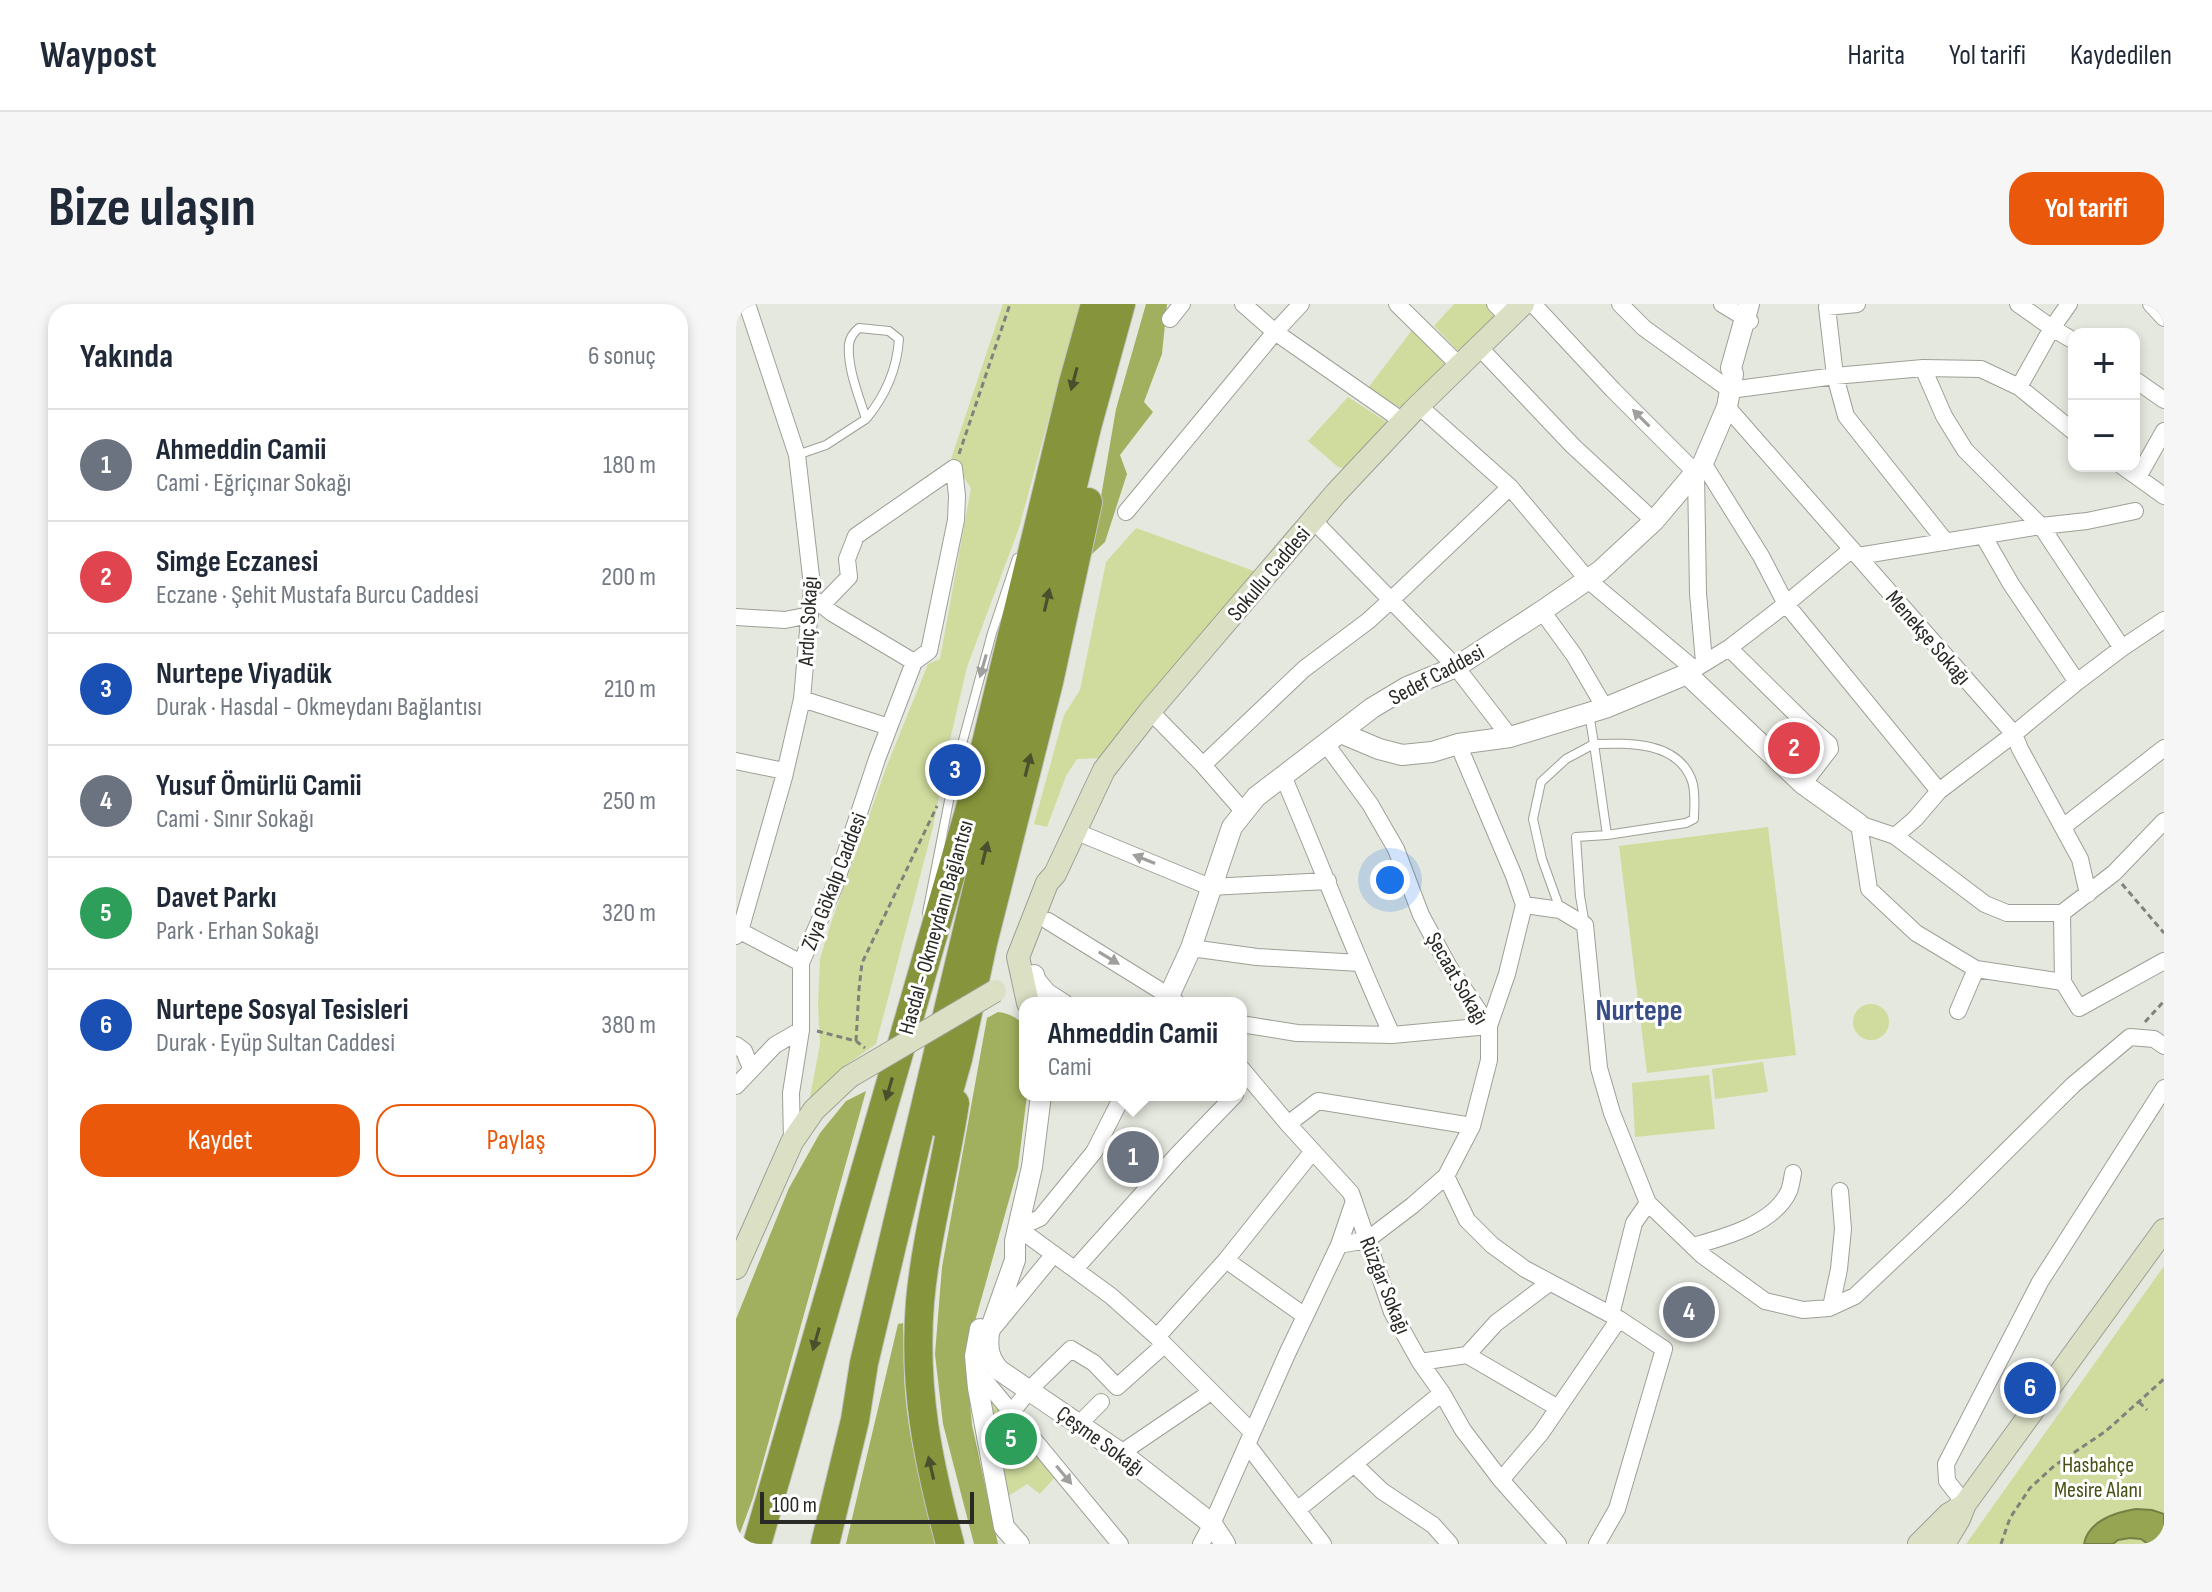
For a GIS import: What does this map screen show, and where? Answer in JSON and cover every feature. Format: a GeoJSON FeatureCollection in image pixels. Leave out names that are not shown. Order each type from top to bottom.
{"type":"FeatureCollection","features":[{"type":"Feature","properties":{"kind":"highway","name":"Hasdal - Okmeydanı Bağlantısı"},"geometry":{"type":"LineString","coordinates":[[757,1544],[972,801],[1095,304]]}},
{"type":"Feature","properties":{"kind":"highway","name":"Hasdal - Okmeydanı Bağlantısı"},"geometry":{"type":"LineString","coordinates":[[825,1544],[855,1420],[858,1389],[966,932],[1087,427],[1121,304]]}},
{"type":"Feature","properties":{"kind":"highway"},"geometry":{"type":"LineString","coordinates":[[855,1420],[906,1263],[958,1059],[983,943],[1056,654],[1102,420],[1130,304]]}},
{"type":"Feature","properties":{"kind":"highway"},"geometry":{"type":"LineString","coordinates":[[950,1544],[926,1445],[919,1382],[918,1330],[929,1233],[952,1124],[958,1059]]}},
{"type":"Feature","properties":{"kind":"main road","name":"Sokullu Caddesi"},"geometry":{"type":"LineString","coordinates":[[1027,974],[1018,957],[1047,883],[1077,832],[1104,770],[1150,711],[1313,520],[1411,414],[1479,347],[1509,309]]}},
{"type":"Feature","properties":{"kind":"main road","name":"Sokullu Caddesi"},"geometry":{"type":"LineString","coordinates":[[1027,974],[1058,886],[1055,874]]}},
{"type":"Feature","properties":{"kind":"main road"},"geometry":{"type":"LineString","coordinates":[[792,1142],[814,1110],[849,1077],[1027,974],[1027,997]]}},
{"type":"Feature","properties":{"kind":"main road"},"geometry":{"type":"LineString","coordinates":[[995,991],[1019,1000]]}},
{"type":"Feature","properties":{"kind":"main road","name":"Ziya Gökalp Caddesi"},"geometry":{"type":"LineString","coordinates":[[736,1268],[742,1239],[792,1142]]}},
{"type":"Feature","properties":{"kind":"main road"},"geometry":{"type":"LineString","coordinates":[[1944,1544],[1965,1504],[2164,1230]]}},
{"type":"Feature","properties":{"kind":"main road"},"geometry":{"type":"LineString","coordinates":[[1919,1544],[1949,1514],[1965,1504]]}},
{"type":"Feature","properties":{"kind":"street"},"geometry":{"type":"LineString","coordinates":[[1170,319],[1182,304]]}},
{"type":"Feature","properties":{"kind":"street"},"geometry":{"type":"LineString","coordinates":[[1243,304],[1275,332],[1411,414],[1510,487],[1588,580],[1695,668],[1803,784],[1859,824],[1895,836],[1985,904],[2007,913],[2062,913],[2114,873],[2164,821]]}},
{"type":"Feature","properties":{"kind":"street"},"geometry":{"type":"LineString","coordinates":[[1126,512],[1301,304]]}},
{"type":"Feature","properties":{"kind":"street"},"geometry":{"type":"LineString","coordinates":[[1397,304],[1460,366]]}},
{"type":"Feature","properties":{"kind":"street"},"geometry":{"type":"LineString","coordinates":[[1533,304],[1613,390],[1700,468],[1761,556],[1786,604],[1939,791]]}},
{"type":"Feature","properties":{"kind":"street","name":"Menekşe Sokağı"},"geometry":{"type":"LineString","coordinates":[[1620,304],[1644,328],[1730,390],[1855,552],[2014,734],[2080,859],[2088,894]]}},
{"type":"Feature","properties":{"kind":"street"},"geometry":{"type":"LineString","coordinates":[[1722,304],[1750,312]]}},
{"type":"Feature","properties":{"kind":"street"},"geometry":{"type":"LineString","coordinates":[[1857,304],[1827,307],[1835,376],[1846,416],[1946,542]]}},
{"type":"Feature","properties":{"kind":"street"},"geometry":{"type":"LineString","coordinates":[[2018,304],[2068,337]]}},
{"type":"Feature","properties":{"kind":"street"},"geometry":{"type":"LineString","coordinates":[[2019,387],[2069,304]]}},
{"type":"Feature","properties":{"kind":"street"},"geometry":{"type":"LineString","coordinates":[[2151,304],[2164,318]]}},
{"type":"Feature","properties":{"kind":"street","name":"Ardıç Sokağı"},"geometry":{"type":"LineString","coordinates":[[738,934],[802,699],[814,605],[797,455],[752,307]]}},
{"type":"Feature","properties":{"kind":"street","name":"Sedef Caddesi"},"geometry":{"type":"LineString","coordinates":[[1173,997],[1232,827],[1256,797],[1372,708],[1407,687],[1456,667],[1588,580],[1654,521],[1700,468],[1737,370],[1750,312]]}},
{"type":"Feature","properties":{"kind":"street"},"geometry":{"type":"LineString","coordinates":[[1479,347],[1609,481],[1654,521]]}},
{"type":"Feature","properties":{"kind":"street"},"geometry":{"type":"LineString","coordinates":[[1730,390],[1923,368],[1981,369],[2019,387],[2068,427]]}},
{"type":"Feature","properties":{"kind":"street"},"geometry":{"type":"LineString","coordinates":[[1923,368],[1944,416],[1965,450],[2041,526],[2122,648]]}},
{"type":"Feature","properties":{"kind":"street"},"geometry":{"type":"LineString","coordinates":[[2140,383],[2164,400]]}},
{"type":"Feature","properties":{"kind":"street"},"geometry":{"type":"LineString","coordinates":[[2138,477],[2164,431]]}},
{"type":"Feature","properties":{"kind":"street"},"geometry":{"type":"LineString","coordinates":[[736,617],[785,620],[814,605],[849,577],[847,559],[856,536],[954,468]]}},
{"type":"Feature","properties":{"kind":"street","name":"Ziya Gökalp Caddesi"},"geometry":{"type":"LineString","coordinates":[[792,1142],[791,1093],[809,1030],[801,963],[835,885],[914,662],[929,651],[956,520],[954,468]]}},
{"type":"Feature","properties":{"kind":"street"},"geometry":{"type":"LineString","coordinates":[[1695,668],[1700,468]]}},
{"type":"Feature","properties":{"kind":"street"},"geometry":{"type":"LineString","coordinates":[[2131,472],[2164,496]]}},
{"type":"Feature","properties":{"kind":"street"},"geometry":{"type":"LineString","coordinates":[[1203,765],[1304,669],[1368,621],[1510,487]]}},
{"type":"Feature","properties":{"kind":"street"},"geometry":{"type":"LineString","coordinates":[[1334,739],[1402,755],[1510,737],[1597,710],[1695,668],[1729,648],[1855,552],[1984,537],[2135,511]]}},
{"type":"Feature","properties":{"kind":"street"},"geometry":{"type":"LineString","coordinates":[[1313,520],[1456,667],[1510,737]]}},
{"type":"Feature","properties":{"kind":"street"},"geometry":{"type":"LineString","coordinates":[[1984,537],[2011,584],[2077,682]]}},
{"type":"Feature","properties":{"kind":"street"},"geometry":{"type":"LineString","coordinates":[[814,605],[914,662]]}},
{"type":"Feature","properties":{"kind":"street"},"geometry":{"type":"LineString","coordinates":[[1542,611],[1574,655],[1597,710]]}},
{"type":"Feature","properties":{"kind":"street"},"geometry":{"type":"LineString","coordinates":[[1895,836],[1915,819],[1939,791],[2077,682],[2164,620]]}},
{"type":"Feature","properties":{"kind":"street"},"geometry":{"type":"LineString","coordinates":[[1729,648],[1829,744],[1830,749],[1803,784]]}},
{"type":"Feature","properties":{"kind":"street"},"geometry":{"type":"LineString","coordinates":[[802,699],[889,727]]}},
{"type":"Feature","properties":{"kind":"street"},"geometry":{"type":"LineString","coordinates":[[1150,711],[1244,812]]}},
{"type":"Feature","properties":{"kind":"street","name":"Şecaat Sokağı"},"geometry":{"type":"LineString","coordinates":[[1334,739],[1396,849],[1421,915],[1449,967],[1489,1026],[1489,1060],[1472,1126],[1446,1176],[1367,1240]]}},
{"type":"Feature","properties":{"kind":"street"},"geometry":{"type":"LineString","coordinates":[[1247,1025],[1297,1033],[1392,1035],[1489,1026],[1507,974],[1524,905],[1458,744]]}},
{"type":"Feature","properties":{"kind":"street"},"geometry":{"type":"LineString","coordinates":[[2063,827],[2164,748]]}},
{"type":"Feature","properties":{"kind":"street"},"geometry":{"type":"LineString","coordinates":[[736,761],[784,771]]}},
{"type":"Feature","properties":{"kind":"street"},"geometry":{"type":"LineString","coordinates":[[1283,776],[1392,1035]]}},
{"type":"Feature","properties":{"kind":"street"},"geometry":{"type":"LineString","coordinates":[[1859,824],[1869,889],[1916,933],[1976,969],[2063,982]]}},
{"type":"Feature","properties":{"kind":"street"},"geometry":{"type":"LineString","coordinates":[[1077,832],[1210,887],[1328,881]]}},
{"type":"Feature","properties":{"kind":"street"},"geometry":{"type":"LineString","coordinates":[[1524,905],[1560,910],[1585,925],[1599,1068],[1612,1113],[1648,1203],[1693,1246],[1765,1301],[1803,1310],[1831,1307],[1855,1296],[2073,1085],[2130,1037],[2154,1039],[2164,1046]]}},
{"type":"Feature","properties":{"kind":"street"},"geometry":{"type":"LineString","coordinates":[[2062,913],[2063,982],[2079,1008],[2164,961]]}},
{"type":"Feature","properties":{"kind":"street"},"geometry":{"type":"LineString","coordinates":[[1048,921],[1165,997]]}},
{"type":"Feature","properties":{"kind":"street"},"geometry":{"type":"LineString","coordinates":[[738,934],[801,963]]}},
{"type":"Feature","properties":{"kind":"street"},"geometry":{"type":"LineString","coordinates":[[1191,948],[1257,957],[1360,963]]}},
{"type":"Feature","properties":{"kind":"street"},"geometry":{"type":"LineString","coordinates":[[1958,1011],[1976,969]]}},
{"type":"Feature","properties":{"kind":"street"},"geometry":{"type":"LineString","coordinates":[[1027,974],[1039,997]]}},
{"type":"Feature","properties":{"kind":"street"},"geometry":{"type":"LineString","coordinates":[[1027,974],[1056,997]]}},
{"type":"Feature","properties":{"kind":"street"},"geometry":{"type":"LineString","coordinates":[[736,1086],[775,1045],[809,1030]]}},
{"type":"Feature","properties":{"kind":"street"},"geometry":{"type":"LineString","coordinates":[[736,1045],[744,1051],[751,1068]]}},
{"type":"Feature","properties":{"kind":"street","name":"Rüzgar Sokağı"},"geometry":{"type":"LineString","coordinates":[[1247,1082],[1351,1193],[1392,1312],[1420,1362],[1463,1430],[1501,1480],[1558,1544]]}},
{"type":"Feature","properties":{"kind":"street"},"geometry":{"type":"LineString","coordinates":[[1965,1504],[1947,1481],[1946,1464],[2040,1282],[2164,1088]]}},
{"type":"Feature","properties":{"kind":"street"},"geometry":{"type":"LineString","coordinates":[[989,1333],[1015,1260],[1040,1101]]}},
{"type":"Feature","properties":{"kind":"street"},"geometry":{"type":"LineString","coordinates":[[1019,1544],[1004,1527],[978,1388],[976,1341],[1002,1257],[1017,1234],[1040,1218],[1094,1152],[1120,1101]]}},
{"type":"Feature","properties":{"kind":"street"},"geometry":{"type":"LineString","coordinates":[[1075,1269],[1229,1101]]}},
{"type":"Feature","properties":{"kind":"street"},"geometry":{"type":"LineString","coordinates":[[1288,1124],[1318,1101],[1472,1126]]}},
{"type":"Feature","properties":{"kind":"street"},"geometry":{"type":"LineString","coordinates":[[1012,1412],[1030,1389],[1071,1349],[1094,1363],[1117,1387],[1161,1341],[1313,1151]]}},
{"type":"Feature","properties":{"kind":"street"},"geometry":{"type":"LineString","coordinates":[[1693,1246],[1737,1233],[1770,1215],[1789,1193],[1793,1173]]}},
{"type":"Feature","properties":{"kind":"street"},"geometry":{"type":"LineString","coordinates":[[1446,1176],[1467,1220],[1492,1245],[1525,1269],[1615,1317],[1664,1349],[1617,1509],[1597,1544]]}},
{"type":"Feature","properties":{"kind":"street"},"geometry":{"type":"LineString","coordinates":[[1831,1307],[1843,1229],[1840,1191]]}},
{"type":"Feature","properties":{"kind":"street"},"geometry":{"type":"LineString","coordinates":[[1201,1544],[1339,1245],[1354,1201]]}},
{"type":"Feature","properties":{"kind":"street"},"geometry":{"type":"LineString","coordinates":[[1501,1480],[1541,1433],[1595,1356],[1615,1317],[1634,1223],[1648,1203]]}},
{"type":"Feature","properties":{"kind":"street"},"geometry":{"type":"LineString","coordinates":[[1017,1234],[1075,1269],[1111,1296],[1161,1341],[1211,1392],[1249,1438],[1323,1544]]}},
{"type":"Feature","properties":{"kind":"street"},"geometry":{"type":"LineString","coordinates":[[1339,1245],[1367,1240]]}},
{"type":"Feature","properties":{"kind":"street"},"geometry":{"type":"LineString","coordinates":[[989,1333],[1054,1254]]}},
{"type":"Feature","properties":{"kind":"street"},"geometry":{"type":"LineString","coordinates":[[1226,1260],[1305,1316]]}},
{"type":"Feature","properties":{"kind":"street"},"geometry":{"type":"LineString","coordinates":[[1467,1355],[1496,1323],[1549,1283]]}},
{"type":"Feature","properties":{"kind":"street","name":"Çeşme Sokağı"},"geometry":{"type":"LineString","coordinates":[[989,1333],[991,1359],[999,1370],[1121,1453],[1212,1524],[1225,1544]]}},
{"type":"Feature","properties":{"kind":"street"},"geometry":{"type":"LineString","coordinates":[[1420,1362],[1467,1355],[1558,1408]]}},
{"type":"Feature","properties":{"kind":"street"},"geometry":{"type":"LineString","coordinates":[[976,1364],[1120,1544]]}},
{"type":"Feature","properties":{"kind":"street"},"geometry":{"type":"LineString","coordinates":[[1121,1453],[1211,1392]]}},
{"type":"Feature","properties":{"kind":"street"},"geometry":{"type":"LineString","coordinates":[[1297,1510],[1442,1393]]}},
{"type":"Feature","properties":{"kind":"street"},"geometry":{"type":"LineString","coordinates":[[1079,1424],[1101,1402]]}},
{"type":"Feature","properties":{"kind":"street"},"geometry":{"type":"LineString","coordinates":[[1354,1464],[1382,1491],[1433,1525],[1450,1544]]}},
{"type":"Feature","properties":{"kind":"lane"},"geometry":{"type":"LineString","coordinates":[[797,455],[826,445],[866,419],[882,399],[897,358],[899,339],[889,331],[859,328],[849,342],[852,372],[866,419]]}},
{"type":"Feature","properties":{"kind":"lane"},"geometry":{"type":"LineString","coordinates":[[926,917],[951,787],[992,633],[1016,560],[1028,532],[1041,516]]}},
{"type":"Feature","properties":{"kind":"lane"},"geometry":{"type":"LineString","coordinates":[[1597,710],[1594,744],[1607,835]]}},
{"type":"Feature","properties":{"kind":"lane"},"geometry":{"type":"LineString","coordinates":[[1560,910],[1542,859],[1533,819],[1541,782],[1566,759],[1594,744],[1669,752],[1690,776],[1694,788],[1694,819],[1686,823],[1576,837],[1585,925]]}},
{"type":"Feature","properties":{"kind":"lane"},"geometry":{"type":"LineString","coordinates":[[925,929],[925,960]]}},
{"type":"Feature","properties":{"kind":"path"},"geometry":{"type":"LineString","coordinates":[[954,468],[1010,304]]}},
{"type":"Feature","properties":{"kind":"path"},"geometry":{"type":"LineString","coordinates":[[809,1030],[856,1041],[862,963],[921,836],[951,787]]}},
{"type":"Feature","properties":{"kind":"path"},"geometry":{"type":"LineString","coordinates":[[2114,873],[2164,933]]}},
{"type":"Feature","properties":{"kind":"path"},"geometry":{"type":"LineString","coordinates":[[2130,1037],[2164,1001]]}},
{"type":"Feature","properties":{"kind":"path"},"geometry":{"type":"LineString","coordinates":[[2001,1544],[2010,1518],[2030,1488],[2054,1466],[2106,1431],[2164,1379]]}},
{"type":"Feature","properties":{"kind":"path"},"geometry":{"type":"LineString","coordinates":[[2139,1402],[2147,1410]]}},
{"type":"Feature","properties":{"kind":"green space"},"geometry":{"type":"Polygon","coordinates":[[[1003,304],[1080,304],[1019,528],[967,667],[933,827],[876,1044],[843,1067],[810,1097],[820,1044],[820,959],[886,768],[928,664],[940,659],[971,488],[951,459],[1003,304]]]}},
{"type":"Feature","properties":{"kind":"green space"},"geometry":{"type":"Polygon","coordinates":[[[1454,304],[1486,304],[1500,318],[1461,354],[1434,326],[1454,304]]]}},
{"type":"Feature","properties":{"kind":"green space"},"geometry":{"type":"Polygon","coordinates":[[[1412,330],[1445,363],[1404,410],[1368,388],[1412,330]]]}},
{"type":"Feature","properties":{"kind":"green space"},"geometry":{"type":"Polygon","coordinates":[[[1348,397],[1388,423],[1347,469],[1338,467],[1308,441],[1348,397]]]}},
{"type":"Feature","properties":{"kind":"green space"},"geometry":{"type":"Polygon","coordinates":[[[1136,528],[1254,571],[1101,758],[1077,759],[1066,776],[1047,827],[1034,824],[1064,715],[1080,690],[1106,562],[1136,528]]]}},
{"type":"Feature","properties":{"kind":"green space"},"geometry":{"type":"Polygon","coordinates":[[[1768,827],[1796,1055],[1647,1073],[1619,846],[1768,827]]]}},
{"type":"Feature","properties":{"kind":"green space"},"geometry":{"type":"Polygon","coordinates":[[[1871,1004],[1883,1010],[1889,1022],[1883,1034],[1871,1040],[1859,1034],[1853,1022],[1859,1010],[1871,1004]]]}},
{"type":"Feature","properties":{"kind":"green space"},"geometry":{"type":"Polygon","coordinates":[[[1763,1062],[1768,1092],[1715,1099],[1712,1069],[1763,1062]]]}},
{"type":"Feature","properties":{"kind":"green space"},"geometry":{"type":"Polygon","coordinates":[[[1709,1075],[1715,1129],[1635,1137],[1632,1083],[1709,1075]]]}},
{"type":"Feature","properties":{"kind":"green space","name":"Hasbahçe Mesire Alanı"},"geometry":{"type":"Polygon","coordinates":[[[2164,1266],[2164,1544],[1966,1544],[2164,1266]]]}},
{"type":"Feature","properties":{"kind":"green space"},"geometry":{"type":"Polygon","coordinates":[[[990,1391],[1056,1476],[1040,1494],[1027,1484],[1004,1499],[988,1403],[990,1391]]]}},
{"type":"Feature","properties":{"kind":"shaded area"},"geometry":{"type":"Polygon","coordinates":[[[1146,304],[1167,304],[1162,354],[1144,402],[1153,412],[1120,455],[1127,474],[1105,542],[1091,555],[1116,409],[1146,304]]]}},
{"type":"Feature","properties":{"kind":"shaded area"},"geometry":{"type":"Polygon","coordinates":[[[998,1012],[1019,1020],[1019,1101],[1026,1101],[1018,1168],[970,1339],[967,1370],[972,1425],[998,1544],[974,1544],[943,1424],[935,1354],[942,1267],[987,1018],[998,1012]]]}},
{"type":"Feature","properties":{"kind":"shaded area"},"geometry":{"type":"Polygon","coordinates":[[[866,1091],[753,1498],[736,1544],[736,1319],[789,1188],[820,1133],[846,1101],[866,1091]]]}},
{"type":"Feature","properties":{"kind":"shaded area"},"geometry":{"type":"Polygon","coordinates":[[[903,1323],[904,1383],[910,1431],[937,1544],[846,1544],[898,1324],[903,1323]]]}},
{"type":"Feature","properties":{"kind":"shaded area"},"geometry":{"type":"Polygon","coordinates":[[[2136,1509],[2164,1514],[2164,1544],[2148,1544],[2141,1539],[2130,1538],[2113,1544],[2084,1544],[2097,1524],[2112,1515],[2136,1509]]]}},
{"type":"Feature","properties":{"kind":"place","name":"Simge Eczanesi"},"geometry":{"type":"Point","coordinates":[1794,748]}},
{"type":"Feature","properties":{"kind":"place","name":"Nurtepe Viyadük"},"geometry":{"type":"Point","coordinates":[955,770]}},
{"type":"Feature","properties":{"kind":"place","name":"Ahmeddin Camii"},"geometry":{"type":"Point","coordinates":[1133,1157]}},
{"type":"Feature","properties":{"kind":"place","name":"Yusuf Ömürlü Camii"},"geometry":{"type":"Point","coordinates":[1689,1312]}},
{"type":"Feature","properties":{"kind":"place","name":"Nurtepe Sosyal Tesisleri"},"geometry":{"type":"Point","coordinates":[2030,1388]}},
{"type":"Feature","properties":{"kind":"place","name":"Davet Parkı"},"geometry":{"type":"Point","coordinates":[1011,1439]}},
{"type":"Feature","properties":{"kind":"district","name":"Nurtepe"},"geometry":{"type":"Point","coordinates":[1639,1010]}}]}
